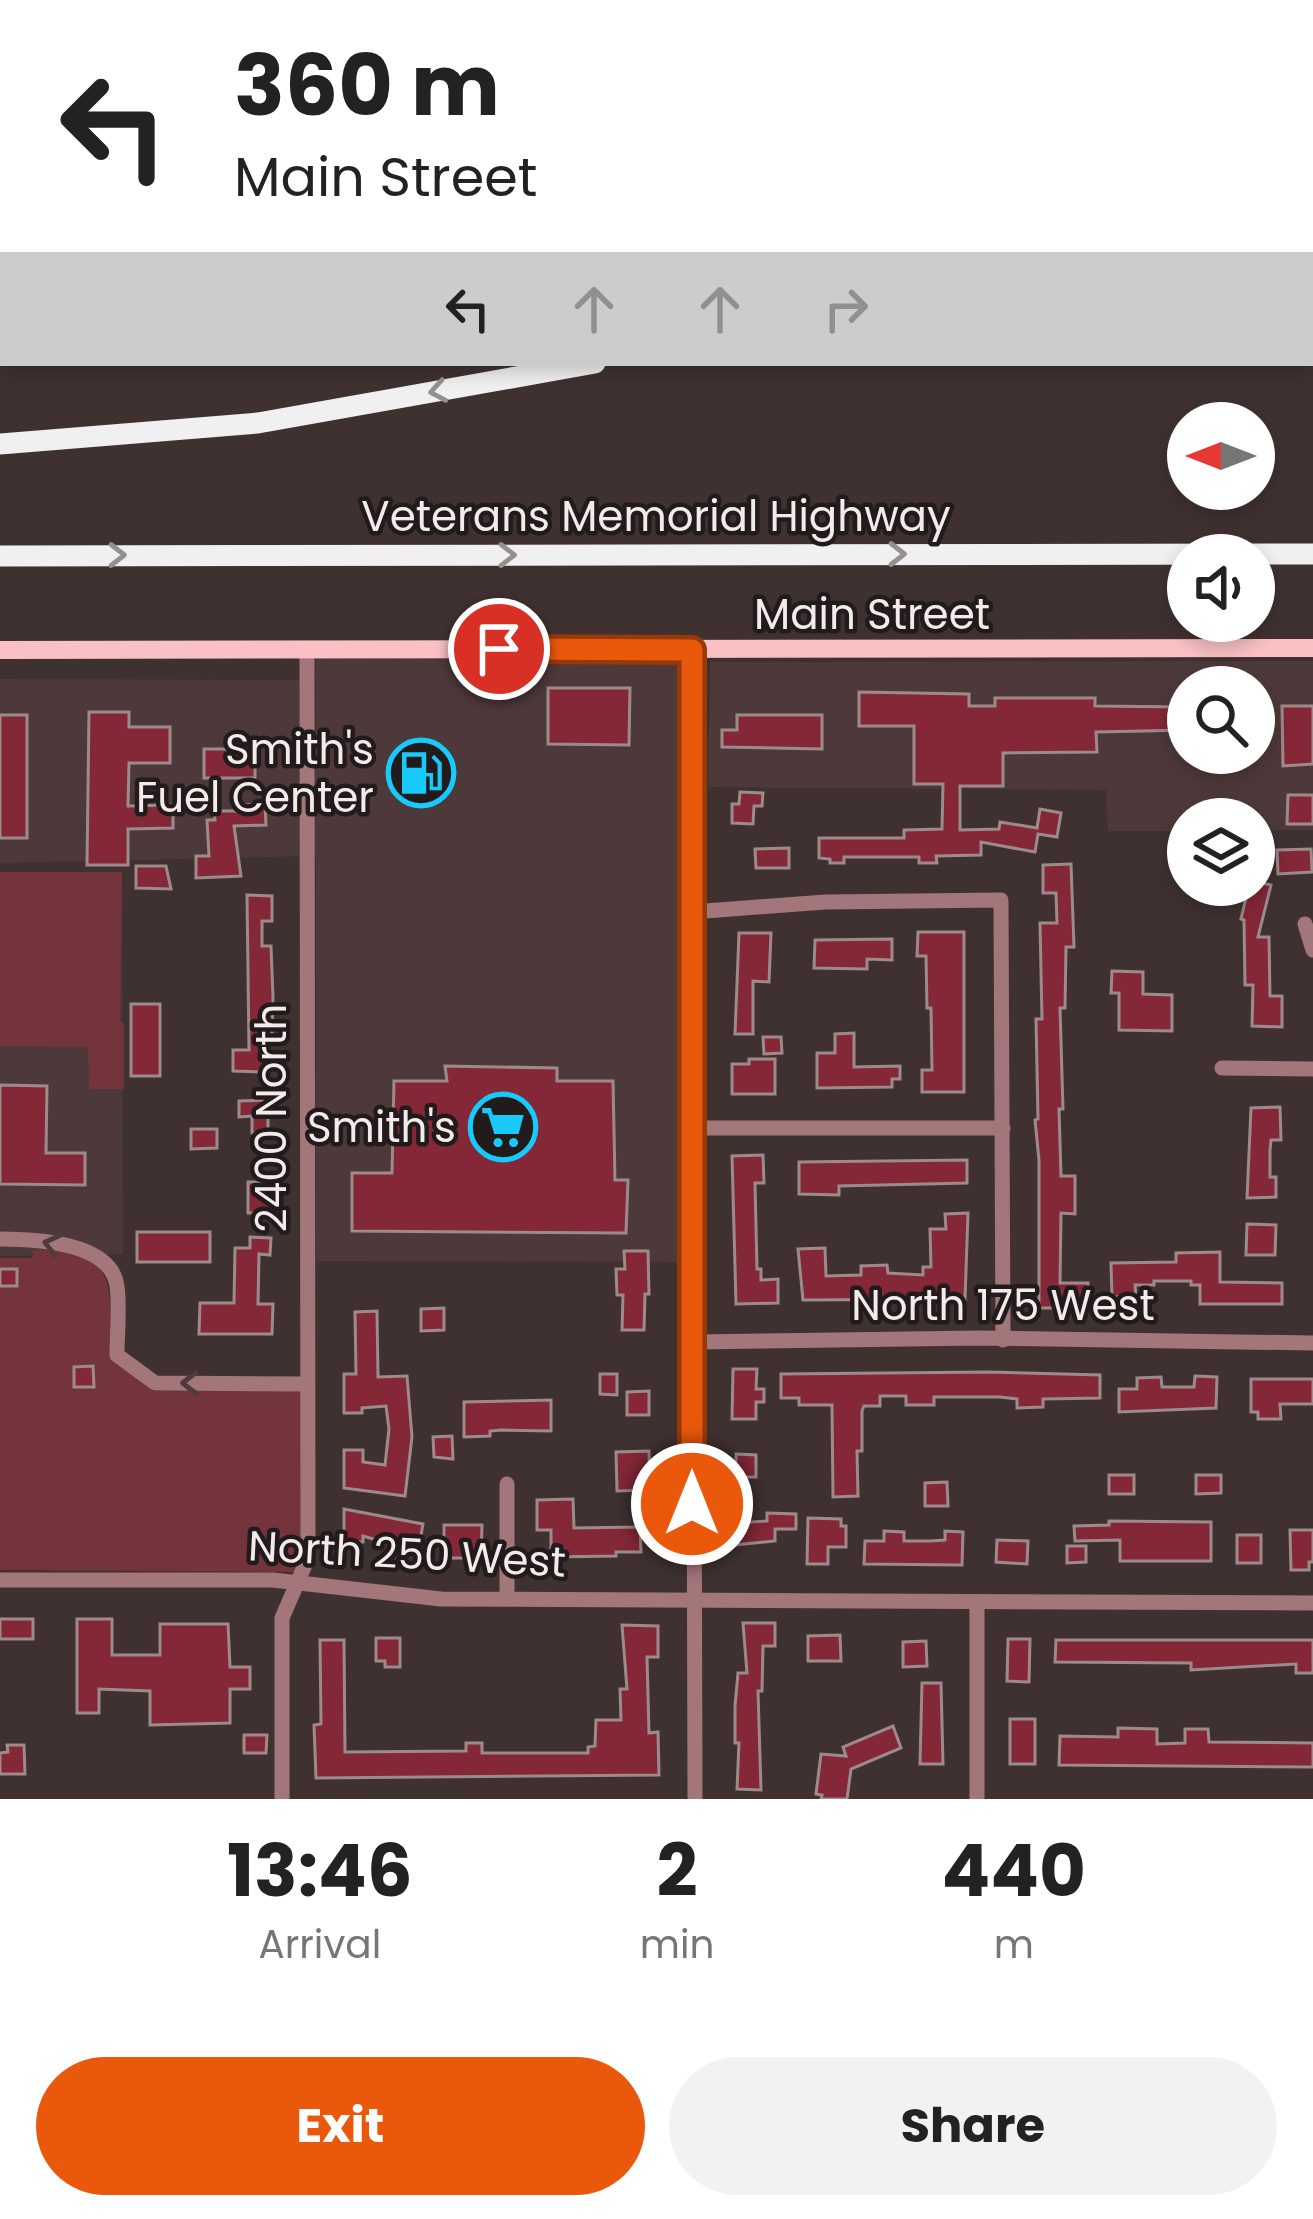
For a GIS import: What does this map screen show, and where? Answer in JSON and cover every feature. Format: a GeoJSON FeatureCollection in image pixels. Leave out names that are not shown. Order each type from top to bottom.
{"type":"FeatureCollection","features":[{"type":"Feature","properties":{"kind":"highway"},"geometry":{"type":"LineString","coordinates":[[0,444],[258,424],[578,366]]}},
{"type":"Feature","properties":{"kind":"highway","name":"Veterans Memorial Highway"},"geometry":{"type":"LineString","coordinates":[[0,556],[1313,554]]}},
{"type":"Feature","properties":{"kind":"main road","name":"Main Street"},"geometry":{"type":"LineString","coordinates":[[0,650],[1313,648]]}},
{"type":"Feature","properties":{"kind":"street"},"geometry":{"type":"LineString","coordinates":[[692,650],[695,1799]]}},
{"type":"Feature","properties":{"kind":"street","name":"2400 North"},"geometry":{"type":"LineString","coordinates":[[282,1799],[282,1618],[308,1558],[308,651]]}},
{"type":"Feature","properties":{"kind":"street"},"geometry":{"type":"LineString","coordinates":[[692,912],[825,902],[1001,900],[1003,1340]]}},
{"type":"Feature","properties":{"kind":"street"},"geometry":{"type":"LineString","coordinates":[[1305,923],[1313,950]]}},
{"type":"Feature","properties":{"kind":"street"},"geometry":{"type":"LineString","coordinates":[[1222,1068],[1313,1069]]}},
{"type":"Feature","properties":{"kind":"street"},"geometry":{"type":"LineString","coordinates":[[692,1129],[1003,1128]]}},
{"type":"Feature","properties":{"kind":"street"},"geometry":{"type":"LineString","coordinates":[[0,1239],[42,1238],[103,1259],[117,1281],[117,1355],[155,1383],[307,1384]]}},
{"type":"Feature","properties":{"kind":"street","name":"North 175 West"},"geometry":{"type":"LineString","coordinates":[[692,1342],[1313,1342]]}},
{"type":"Feature","properties":{"kind":"street"},"geometry":{"type":"LineString","coordinates":[[508,1484],[508,1599]]}},
{"type":"Feature","properties":{"kind":"street","name":"North 250 West"},"geometry":{"type":"LineString","coordinates":[[0,1580],[298,1584],[441,1599],[1313,1603]]}},
{"type":"Feature","properties":{"kind":"street"},"geometry":{"type":"LineString","coordinates":[[976,1604],[976,1799]]}},
{"type":"Feature","properties":{"kind":"shaded area"},"geometry":{"type":"Polygon","coordinates":[[[316,651],[689,651],[685,1262],[316,1261],[316,856],[0,863],[0,679],[301,680],[315,792],[316,651]]]}},
{"type":"Feature","properties":{"kind":"shaded area"},"geometry":{"type":"Polygon","coordinates":[[[1313,661],[1313,830],[1275,830],[1275,798],[1167,798],[1167,831],[1108,831],[1106,790],[708,787],[710,662],[1313,661]]]}},
{"type":"Feature","properties":{"kind":"shaded area"},"geometry":{"type":"Polygon","coordinates":[[[0,872],[122,872],[123,1254],[0,1256],[0,872]]]}},
{"type":"Feature","properties":{"kind":"shaded area"},"geometry":{"type":"Polygon","coordinates":[[[0,872],[122,872],[124,1089],[89,1089],[88,1047],[0,1046],[0,872]]]}},
{"type":"Feature","properties":{"kind":"shaded area"},"geometry":{"type":"Polygon","coordinates":[[[34,1250],[83,1257],[97,1266],[109,1293],[112,1359],[153,1391],[301,1391],[301,1572],[0,1570],[0,1258],[32,1258],[34,1250]]]}},
{"type":"Feature","properties":{"kind":"building"},"geometry":{"type":"Polygon","coordinates":[[[548,688],[630,688],[629,745],[548,744],[548,688]]]}},
{"type":"Feature","properties":{"kind":"building"},"geometry":{"type":"Polygon","coordinates":[[[859,692],[969,694],[969,706],[995,706],[995,698],[1095,698],[1095,706],[1167,707],[1167,730],[1096,732],[1097,752],[1003,753],[1003,786],[960,786],[960,830],[999,829],[1000,822],[1037,828],[1040,809],[1061,813],[1057,837],[1038,834],[1035,852],[981,842],[981,855],[936,856],[937,863],[919,863],[919,857],[844,857],[844,863],[819,858],[819,838],[904,838],[904,830],[942,829],[943,784],[914,784],[914,726],[859,726],[859,692]]]}},
{"type":"Feature","properties":{"kind":"building"},"geometry":{"type":"Polygon","coordinates":[[[1282,706],[1313,706],[1313,764],[1283,766],[1282,706]]]}},
{"type":"Feature","properties":{"kind":"building"},"geometry":{"type":"Polygon","coordinates":[[[89,712],[129,712],[129,727],[170,727],[170,763],[129,763],[128,806],[173,805],[173,828],[128,829],[128,865],[87,865],[89,712]]]}},
{"type":"Feature","properties":{"kind":"building"},"geometry":{"type":"Polygon","coordinates":[[[0,715],[27,715],[27,838],[0,838],[0,715]]]}},
{"type":"Feature","properties":{"kind":"building"},"geometry":{"type":"Polygon","coordinates":[[[737,715],[822,715],[822,749],[722,747],[722,730],[737,730],[737,715]]]}},
{"type":"Feature","properties":{"kind":"building"},"geometry":{"type":"Polygon","coordinates":[[[204,749],[255,749],[255,778],[204,778],[204,749]]]}},
{"type":"Feature","properties":{"kind":"building"},"geometry":{"type":"Polygon","coordinates":[[[394,756],[448,756],[448,787],[394,787],[394,756]]]}},
{"type":"Feature","properties":{"kind":"building"},"geometry":{"type":"Polygon","coordinates":[[[740,792],[763,793],[762,806],[754,806],[753,824],[732,823],[732,804],[739,804],[740,792]]]}},
{"type":"Feature","properties":{"kind":"building"},"geometry":{"type":"Polygon","coordinates":[[[1288,795],[1313,795],[1313,824],[1287,824],[1288,795]]]}},
{"type":"Feature","properties":{"kind":"building"},"geometry":{"type":"Polygon","coordinates":[[[265,804],[266,825],[234,826],[241,876],[196,878],[196,856],[209,856],[207,820],[215,820],[214,811],[265,804]]]}},
{"type":"Feature","properties":{"kind":"building"},"geometry":{"type":"Polygon","coordinates":[[[789,848],[789,868],[756,868],[755,849],[789,848]]]}},
{"type":"Feature","properties":{"kind":"building"},"geometry":{"type":"Polygon","coordinates":[[[1311,849],[1312,872],[1278,874],[1277,850],[1311,849]]]}},
{"type":"Feature","properties":{"kind":"building"},"geometry":{"type":"Polygon","coordinates":[[[1071,864],[1074,947],[1066,947],[1065,1008],[1060,1008],[1063,1109],[1059,1109],[1061,1176],[1075,1176],[1075,1214],[1061,1213],[1060,1283],[1088,1283],[1087,1308],[1039,1308],[1035,1120],[1036,1019],[1042,1019],[1040,923],[1057,923],[1056,893],[1043,893],[1043,865],[1071,864]]]}},
{"type":"Feature","properties":{"kind":"building"},"geometry":{"type":"Polygon","coordinates":[[[136,866],[166,866],[171,889],[136,888],[136,866]]]}},
{"type":"Feature","properties":{"kind":"building"},"geometry":{"type":"Polygon","coordinates":[[[247,895],[272,896],[272,921],[262,921],[262,946],[271,946],[273,997],[265,1072],[233,1071],[233,1050],[249,1050],[247,895]]]}},
{"type":"Feature","properties":{"kind":"building"},"geometry":{"type":"Polygon","coordinates":[[[1244,906],[1266,906],[1258,937],[1269,937],[1270,996],[1282,996],[1282,1027],[1252,1026],[1253,985],[1245,985],[1244,906]]]}},
{"type":"Feature","properties":{"kind":"building"},"geometry":{"type":"Polygon","coordinates":[[[918,932],[964,932],[964,1092],[922,1092],[922,1070],[932,1070],[931,1008],[927,1008],[926,956],[917,956],[918,932]]]}},
{"type":"Feature","properties":{"kind":"building"},"geometry":{"type":"Polygon","coordinates":[[[739,933],[771,933],[769,982],[753,981],[753,1034],[735,1034],[739,933]]]}},
{"type":"Feature","properties":{"kind":"building"},"geometry":{"type":"Polygon","coordinates":[[[892,939],[892,960],[867,959],[867,969],[814,968],[815,940],[892,939]]]}},
{"type":"Feature","properties":{"kind":"building"},"geometry":{"type":"Polygon","coordinates":[[[1112,971],[1143,972],[1143,994],[1172,995],[1172,1031],[1119,1030],[1119,993],[1111,993],[1112,971]]]}},
{"type":"Feature","properties":{"kind":"building"},"geometry":{"type":"Polygon","coordinates":[[[131,1004],[160,1004],[160,1076],[131,1076],[131,1004]]]}},
{"type":"Feature","properties":{"kind":"building"},"geometry":{"type":"Polygon","coordinates":[[[854,1033],[854,1067],[900,1066],[900,1079],[892,1079],[892,1087],[817,1088],[817,1053],[835,1053],[835,1034],[854,1033]]]}},
{"type":"Feature","properties":{"kind":"building"},"geometry":{"type":"Polygon","coordinates":[[[763,1037],[781,1037],[782,1053],[764,1054],[763,1037]]]}},
{"type":"Feature","properties":{"kind":"building"},"geometry":{"type":"Polygon","coordinates":[[[749,1059],[775,1059],[775,1094],[732,1094],[732,1064],[749,1064],[749,1059]]]}},
{"type":"Feature","properties":{"kind":"building","name":"Smith's"},"geometry":{"type":"Polygon","coordinates":[[[445,1066],[557,1068],[557,1081],[613,1081],[615,1180],[628,1180],[626,1233],[352,1231],[352,1173],[392,1173],[394,1081],[447,1081],[445,1066]]]}},
{"type":"Feature","properties":{"kind":"building"},"geometry":{"type":"Polygon","coordinates":[[[0,1085],[47,1086],[46,1153],[85,1153],[85,1185],[0,1184],[0,1085]]]}},
{"type":"Feature","properties":{"kind":"building"},"geometry":{"type":"Polygon","coordinates":[[[268,1100],[268,1132],[252,1133],[252,1116],[239,1117],[239,1101],[268,1100]]]}},
{"type":"Feature","properties":{"kind":"building"},"geometry":{"type":"Polygon","coordinates":[[[1280,1107],[1281,1140],[1271,1140],[1270,1150],[1276,1197],[1247,1198],[1251,1108],[1280,1107]]]}},
{"type":"Feature","properties":{"kind":"building"},"geometry":{"type":"Polygon","coordinates":[[[191,1129],[217,1129],[217,1148],[191,1149],[191,1129]]]}},
{"type":"Feature","properties":{"kind":"building"},"geometry":{"type":"Polygon","coordinates":[[[763,1155],[764,1183],[755,1183],[757,1269],[761,1269],[761,1280],[778,1279],[778,1303],[736,1304],[732,1156],[763,1155]]]}},
{"type":"Feature","properties":{"kind":"building"},"geometry":{"type":"Polygon","coordinates":[[[967,1160],[967,1183],[839,1186],[839,1195],[799,1194],[799,1162],[967,1160]]]}},
{"type":"Feature","properties":{"kind":"building"},"geometry":{"type":"Polygon","coordinates":[[[248,1182],[272,1182],[272,1213],[248,1213],[248,1182]]]}},
{"type":"Feature","properties":{"kind":"building"},"geometry":{"type":"Polygon","coordinates":[[[968,1213],[965,1299],[803,1300],[798,1249],[825,1248],[826,1276],[861,1275],[861,1266],[887,1265],[888,1273],[923,1275],[923,1267],[931,1267],[930,1229],[946,1229],[945,1214],[968,1213]]]}},
{"type":"Feature","properties":{"kind":"building"},"geometry":{"type":"Polygon","coordinates":[[[1247,1224],[1276,1225],[1275,1255],[1246,1255],[1247,1224]]]}},
{"type":"Feature","properties":{"kind":"building"},"geometry":{"type":"Polygon","coordinates":[[[137,1232],[210,1232],[210,1262],[137,1262],[137,1232]]]}},
{"type":"Feature","properties":{"kind":"building"},"geometry":{"type":"Polygon","coordinates":[[[250,1237],[271,1238],[270,1255],[259,1254],[258,1304],[273,1304],[272,1334],[199,1334],[200,1303],[234,1303],[235,1248],[250,1248],[250,1237]]]}},
{"type":"Feature","properties":{"kind":"building"},"geometry":{"type":"Polygon","coordinates":[[[624,1251],[648,1251],[644,1330],[622,1330],[623,1295],[617,1295],[616,1269],[625,1269],[624,1251]]]}},
{"type":"Feature","properties":{"kind":"building"},"geometry":{"type":"Polygon","coordinates":[[[1220,1252],[1220,1282],[1282,1283],[1282,1304],[1200,1304],[1200,1285],[1191,1285],[1191,1281],[1154,1281],[1154,1285],[1135,1285],[1136,1296],[1112,1297],[1111,1263],[1176,1262],[1176,1253],[1220,1252]]]}},
{"type":"Feature","properties":{"kind":"building"},"geometry":{"type":"Polygon","coordinates":[[[0,1269],[17,1269],[17,1286],[0,1286],[0,1269]]]}},
{"type":"Feature","properties":{"kind":"building"},"geometry":{"type":"Polygon","coordinates":[[[444,1308],[444,1330],[421,1331],[421,1309],[444,1308]]]}},
{"type":"Feature","properties":{"kind":"building"},"geometry":{"type":"Polygon","coordinates":[[[377,1311],[378,1377],[407,1376],[412,1437],[405,1496],[344,1488],[344,1450],[363,1450],[363,1462],[385,1465],[386,1406],[344,1413],[344,1374],[356,1374],[355,1312],[377,1311]]]}},
{"type":"Feature","properties":{"kind":"building"},"geometry":{"type":"Polygon","coordinates":[[[93,1366],[94,1387],[74,1387],[74,1367],[93,1366]]]}},
{"type":"Feature","properties":{"kind":"building"},"geometry":{"type":"Polygon","coordinates":[[[733,1369],[757,1369],[756,1389],[764,1389],[764,1402],[756,1402],[756,1419],[732,1419],[733,1369]]]}},
{"type":"Feature","properties":{"kind":"building"},"geometry":{"type":"Polygon","coordinates":[[[600,1374],[617,1374],[617,1395],[600,1394],[600,1374]]]}},
{"type":"Feature","properties":{"kind":"building"},"geometry":{"type":"Polygon","coordinates":[[[781,1374],[1100,1375],[1100,1398],[1043,1399],[1043,1407],[1017,1408],[1017,1399],[1000,1397],[934,1397],[934,1405],[906,1405],[906,1396],[880,1396],[880,1406],[864,1406],[862,1411],[858,1496],[833,1497],[832,1405],[799,1405],[799,1398],[781,1398],[781,1374]]]}},
{"type":"Feature","properties":{"kind":"building"},"geometry":{"type":"Polygon","coordinates":[[[1195,1376],[1217,1377],[1216,1408],[1119,1412],[1119,1389],[1137,1389],[1137,1378],[1161,1377],[1162,1387],[1194,1387],[1195,1376]]]}},
{"type":"Feature","properties":{"kind":"building"},"geometry":{"type":"Polygon","coordinates":[[[1251,1379],[1313,1379],[1313,1404],[1280,1404],[1281,1419],[1258,1419],[1258,1412],[1251,1412],[1251,1379]]]}},
{"type":"Feature","properties":{"kind":"building"},"geometry":{"type":"Polygon","coordinates":[[[649,1391],[649,1415],[627,1415],[627,1392],[649,1391]]]}},
{"type":"Feature","properties":{"kind":"building"},"geometry":{"type":"Polygon","coordinates":[[[551,1400],[551,1431],[501,1430],[490,1431],[490,1436],[464,1437],[464,1402],[551,1400]]]}},
{"type":"Feature","properties":{"kind":"building"},"geometry":{"type":"Polygon","coordinates":[[[452,1436],[453,1459],[434,1457],[433,1437],[452,1436]]]}},
{"type":"Feature","properties":{"kind":"building"},"geometry":{"type":"Polygon","coordinates":[[[649,1451],[650,1490],[617,1491],[616,1452],[649,1451]]]}},
{"type":"Feature","properties":{"kind":"building"},"geometry":{"type":"Polygon","coordinates":[[[736,1454],[756,1455],[756,1477],[736,1477],[736,1454]]]}},
{"type":"Feature","properties":{"kind":"building"},"geometry":{"type":"Polygon","coordinates":[[[1109,1475],[1134,1475],[1134,1494],[1109,1494],[1109,1475]]]}},
{"type":"Feature","properties":{"kind":"building"},"geometry":{"type":"Polygon","coordinates":[[[1196,1475],[1221,1475],[1221,1493],[1196,1494],[1196,1475]]]}},
{"type":"Feature","properties":{"kind":"building"},"geometry":{"type":"Polygon","coordinates":[[[947,1482],[948,1506],[925,1506],[925,1483],[947,1482]]]}},
{"type":"Feature","properties":{"kind":"building"},"geometry":{"type":"Polygon","coordinates":[[[573,1499],[574,1528],[640,1527],[641,1552],[551,1557],[551,1530],[537,1530],[537,1500],[573,1499]]]}},
{"type":"Feature","properties":{"kind":"building"},"geometry":{"type":"Polygon","coordinates":[[[344,1509],[423,1524],[418,1552],[363,1536],[363,1542],[344,1541],[344,1509]]]}},
{"type":"Feature","properties":{"kind":"building"},"geometry":{"type":"Polygon","coordinates":[[[767,1513],[796,1514],[796,1529],[775,1529],[775,1541],[734,1545],[733,1523],[767,1521],[767,1513]]]}},
{"type":"Feature","properties":{"kind":"building"},"geometry":{"type":"Polygon","coordinates":[[[808,1518],[841,1519],[841,1526],[846,1526],[846,1547],[828,1547],[828,1564],[807,1564],[808,1518]]]}},
{"type":"Feature","properties":{"kind":"building"},"geometry":{"type":"Polygon","coordinates":[[[1109,1521],[1211,1522],[1211,1561],[1120,1561],[1120,1540],[1075,1541],[1074,1526],[1109,1525],[1109,1521]]]}},
{"type":"Feature","properties":{"kind":"building"},"geometry":{"type":"Polygon","coordinates":[[[444,1525],[482,1525],[481,1558],[444,1558],[444,1525]]]}},
{"type":"Feature","properties":{"kind":"building"},"geometry":{"type":"Polygon","coordinates":[[[1290,1530],[1313,1530],[1309,1570],[1291,1570],[1290,1530]]]}},
{"type":"Feature","properties":{"kind":"building"},"geometry":{"type":"Polygon","coordinates":[[[884,1531],[904,1532],[904,1541],[945,1540],[945,1531],[963,1532],[962,1565],[864,1564],[865,1541],[884,1541],[884,1531]]]}},
{"type":"Feature","properties":{"kind":"building"},"geometry":{"type":"Polygon","coordinates":[[[1237,1535],[1261,1535],[1261,1563],[1237,1563],[1237,1535]]]}},
{"type":"Feature","properties":{"kind":"building"},"geometry":{"type":"Polygon","coordinates":[[[997,1540],[1028,1541],[1027,1564],[996,1562],[997,1540]]]}},
{"type":"Feature","properties":{"kind":"building"},"geometry":{"type":"Polygon","coordinates":[[[1067,1546],[1086,1546],[1086,1562],[1067,1563],[1067,1546]]]}},
{"type":"Feature","properties":{"kind":"building"},"geometry":{"type":"Polygon","coordinates":[[[0,1619],[33,1619],[33,1639],[0,1639],[0,1619]]]}},
{"type":"Feature","properties":{"kind":"building"},"geometry":{"type":"Polygon","coordinates":[[[77,1619],[112,1619],[112,1655],[160,1655],[160,1624],[228,1624],[230,1667],[250,1667],[250,1689],[230,1689],[230,1723],[150,1725],[150,1691],[99,1689],[99,1713],[77,1713],[77,1619]]]}},
{"type":"Feature","properties":{"kind":"building"},"geometry":{"type":"Polygon","coordinates":[[[743,1623],[775,1623],[775,1646],[763,1646],[762,1691],[758,1691],[761,1790],[737,1789],[735,1706],[738,1673],[747,1673],[743,1623]]]}},
{"type":"Feature","properties":{"kind":"building"},"geometry":{"type":"Polygon","coordinates":[[[622,1625],[658,1626],[658,1657],[647,1657],[649,1733],[658,1732],[659,1775],[316,1778],[320,1640],[344,1640],[345,1752],[466,1751],[466,1743],[482,1743],[482,1753],[588,1753],[588,1747],[595,1746],[596,1720],[621,1720],[620,1689],[627,1689],[622,1625]]]}},
{"type":"Feature","properties":{"kind":"building"},"geometry":{"type":"Polygon","coordinates":[[[840,1635],[841,1661],[808,1661],[808,1636],[840,1635]]]}},
{"type":"Feature","properties":{"kind":"building"},"geometry":{"type":"Polygon","coordinates":[[[376,1638],[400,1638],[400,1667],[385,1667],[385,1661],[376,1661],[376,1638]]]}},
{"type":"Feature","properties":{"kind":"building"},"geometry":{"type":"Polygon","coordinates":[[[1008,1639],[1030,1639],[1029,1682],[1007,1681],[1008,1639]]]}},
{"type":"Feature","properties":{"kind":"building"},"geometry":{"type":"Polygon","coordinates":[[[1056,1640],[1313,1640],[1313,1673],[1296,1673],[1296,1664],[1191,1670],[1191,1663],[1055,1662],[1056,1640]]]}},
{"type":"Feature","properties":{"kind":"building"},"geometry":{"type":"Polygon","coordinates":[[[926,1641],[927,1666],[903,1667],[903,1642],[926,1641]]]}},
{"type":"Feature","properties":{"kind":"building"},"geometry":{"type":"Polygon","coordinates":[[[922,1683],[941,1683],[943,1764],[920,1764],[922,1683]]]}},
{"type":"Feature","properties":{"kind":"building"},"geometry":{"type":"Polygon","coordinates":[[[1010,1719],[1035,1719],[1035,1764],[1010,1764],[1010,1719]]]}},
{"type":"Feature","properties":{"kind":"building"},"geometry":{"type":"Polygon","coordinates":[[[893,1726],[901,1748],[851,1769],[847,1799],[821,1799],[816,1794],[821,1754],[846,1756],[843,1747],[893,1726]]]}},
{"type":"Feature","properties":{"kind":"building"},"geometry":{"type":"Polygon","coordinates":[[[1118,1728],[1157,1729],[1157,1744],[1185,1743],[1185,1729],[1208,1729],[1209,1742],[1313,1743],[1313,1767],[1059,1765],[1060,1736],[1118,1737],[1118,1728]]]}},
{"type":"Feature","properties":{"kind":"building"},"geometry":{"type":"Polygon","coordinates":[[[244,1735],[267,1735],[266,1753],[244,1753],[244,1735]]]}},
{"type":"Feature","properties":{"kind":"building"},"geometry":{"type":"Polygon","coordinates":[[[7,1745],[24,1745],[25,1774],[0,1774],[0,1753],[8,1752],[7,1745]]]}},
{"type":"Feature","properties":{"kind":"place","name":"Smith's Fuel Center"},"geometry":{"type":"Point","coordinates":[421,773]}},
{"type":"Feature","properties":{"kind":"place","name":"Smith's"},"geometry":{"type":"Point","coordinates":[503,1127]}},
{"type":"Feature","properties":{"kind":"route"},"geometry":{"type":"LineString","coordinates":[[499,649],[692,650],[692,1504]]}}]}
